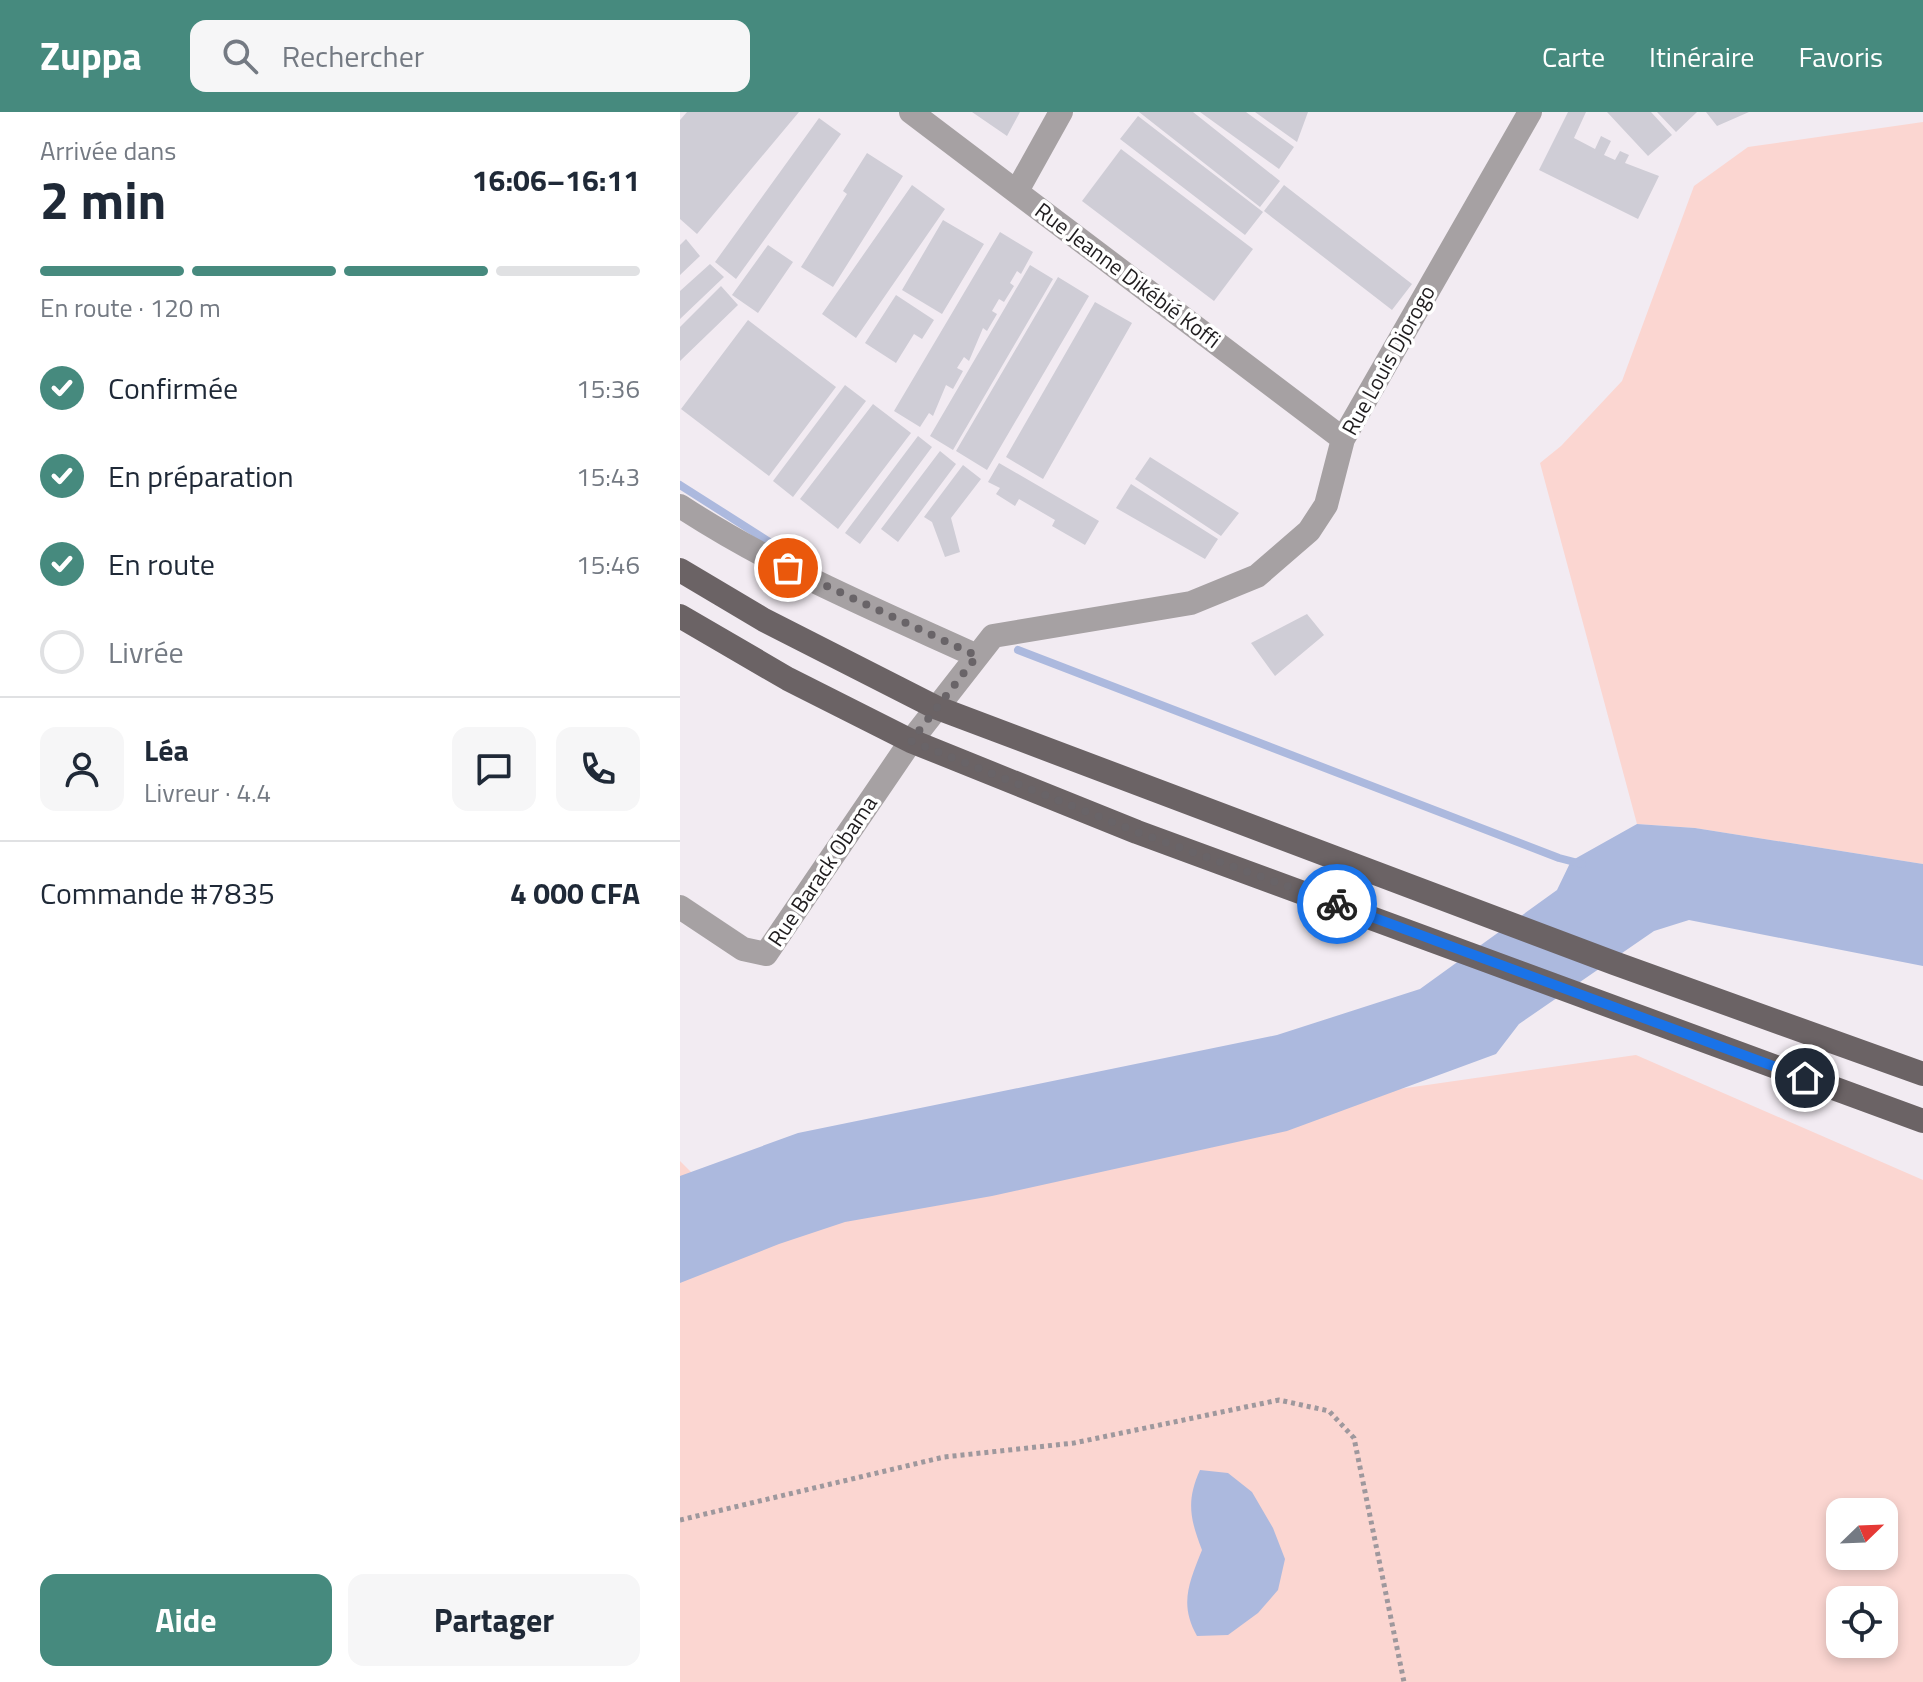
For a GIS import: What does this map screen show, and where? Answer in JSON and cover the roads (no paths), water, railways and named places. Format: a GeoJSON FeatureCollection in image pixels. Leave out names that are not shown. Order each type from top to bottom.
{"type":"FeatureCollection","features":[{"type":"Feature","properties":{"kind":"main road"},"geometry":{"type":"LineString","coordinates":[[680,570],[764,620],[935,707],[1614,963],[1923,1074]]}},
{"type":"Feature","properties":{"kind":"main road"},"geometry":{"type":"LineString","coordinates":[[680,616],[788,679],[911,741],[1137,832],[1923,1121]]}},
{"type":"Feature","properties":{"kind":"street","name":"Rue Jeanne Dikébié Koffi"},"geometry":{"type":"LineString","coordinates":[[911,112],[1343,439]]}},
{"type":"Feature","properties":{"kind":"street"},"geometry":{"type":"LineString","coordinates":[[1017,191],[1061,112]]}},
{"type":"Feature","properties":{"kind":"street","name":"Rue Louis Djorogo"},"geometry":{"type":"LineString","coordinates":[[935,707],[993,636],[1191,603],[1257,576],[1309,531],[1326,505],[1343,439],[1530,112]]}},
{"type":"Feature","properties":{"kind":"street"},"geometry":{"type":"LineString","coordinates":[[680,506],[812,582],[977,656]]}},
{"type":"Feature","properties":{"kind":"street","name":"Rue Barack Obama"},"geometry":{"type":"LineString","coordinates":[[680,907],[743,949],[766,954],[935,707]]}},
{"type":"Feature","properties":{"kind":"water"},"geometry":{"type":"Polygon","coordinates":[[[1637,824],[1695,828],[1923,864],[1923,966],[1689,920],[1654,931],[1519,1024],[1496,1054],[1287,1131],[992,1196],[845,1222],[680,1283],[680,1176],[798,1133],[1277,1035],[1420,989],[1557,890],[1571,861],[1637,824]]]}},
{"type":"Feature","properties":{"kind":"water"},"geometry":{"type":"Polygon","coordinates":[[[1200,1470],[1228,1473],[1252,1492],[1273,1528],[1285,1559],[1278,1590],[1258,1613],[1228,1635],[1197,1636],[1188,1614],[1190,1583],[1202,1550],[1191,1510],[1200,1470]]]}},
{"type":"Feature","properties":{"kind":"waterway"},"geometry":{"type":"LineString","coordinates":[[680,485],[804,564]]}},
{"type":"Feature","properties":{"kind":"waterway"},"geometry":{"type":"LineString","coordinates":[[1018,650],[1559,858],[1582,864]]}}]}
